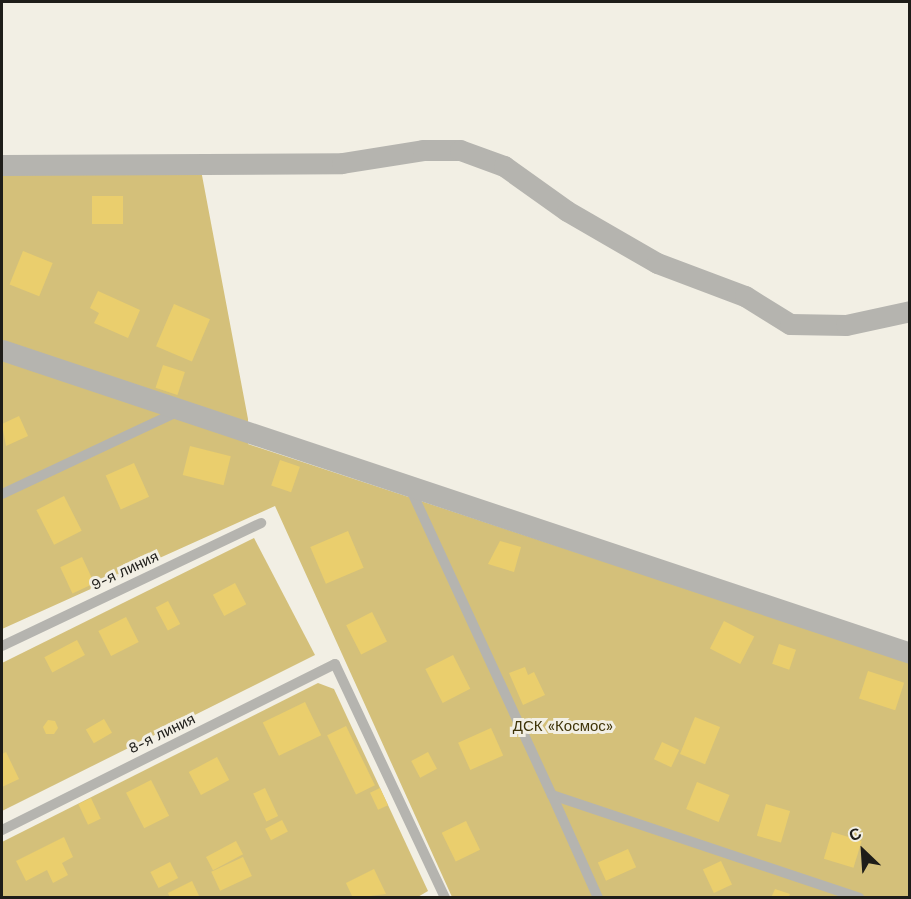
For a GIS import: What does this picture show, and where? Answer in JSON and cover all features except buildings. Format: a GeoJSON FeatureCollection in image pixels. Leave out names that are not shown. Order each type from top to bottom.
{"type":"FeatureCollection","features":[{"type":"Feature","properties":{"kind":"street"},"geometry":{"type":"LineString","coordinates":[[2,165],[155,167],[286,160],[342,163],[423,150],[460,150],[504,166],[567,211],[657,263],[745,296],[789,324],[846,326],[909,311]]}},
{"type":"Feature","properties":{"kind":"street"},"geometry":{"type":"LineString","coordinates":[[2,350],[909,653]]}},
{"type":"Feature","properties":{"kind":"lane"},"geometry":{"type":"LineString","coordinates":[[2,494],[179,411]]}},
{"type":"Feature","properties":{"kind":"lane"},"geometry":{"type":"LineString","coordinates":[[411,488],[598,897]]}},
{"type":"Feature","properties":{"kind":"lane","name":"9-я линия"},"geometry":{"type":"LineString","coordinates":[[2,646],[261,523]]}},
{"type":"Feature","properties":{"kind":"lane","name":"8-я линия"},"geometry":{"type":"LineString","coordinates":[[2,830],[335,664],[445,897]]}},
{"type":"Feature","properties":{"kind":"lane"},"geometry":{"type":"LineString","coordinates":[[552,795],[859,897]]}},
{"type":"Feature","properties":{"kind":"green space","name":"ДСК «Космос»"},"geometry":{"type":"Polygon","coordinates":[[[201,170],[248,419],[248,444],[909,662],[909,897],[452,897],[275,506],[2,629],[2,174],[201,170]]]}},
{"type":"Feature","properties":{"kind":"green space"},"geometry":{"type":"Polygon","coordinates":[[[254,538],[315,655],[2,811],[2,663],[254,538]]]}},
{"type":"Feature","properties":{"kind":"green space"},"geometry":{"type":"Polygon","coordinates":[[[318,683],[334,689],[428,891],[416,898],[2,898],[2,842],[318,683]]]}}]}
